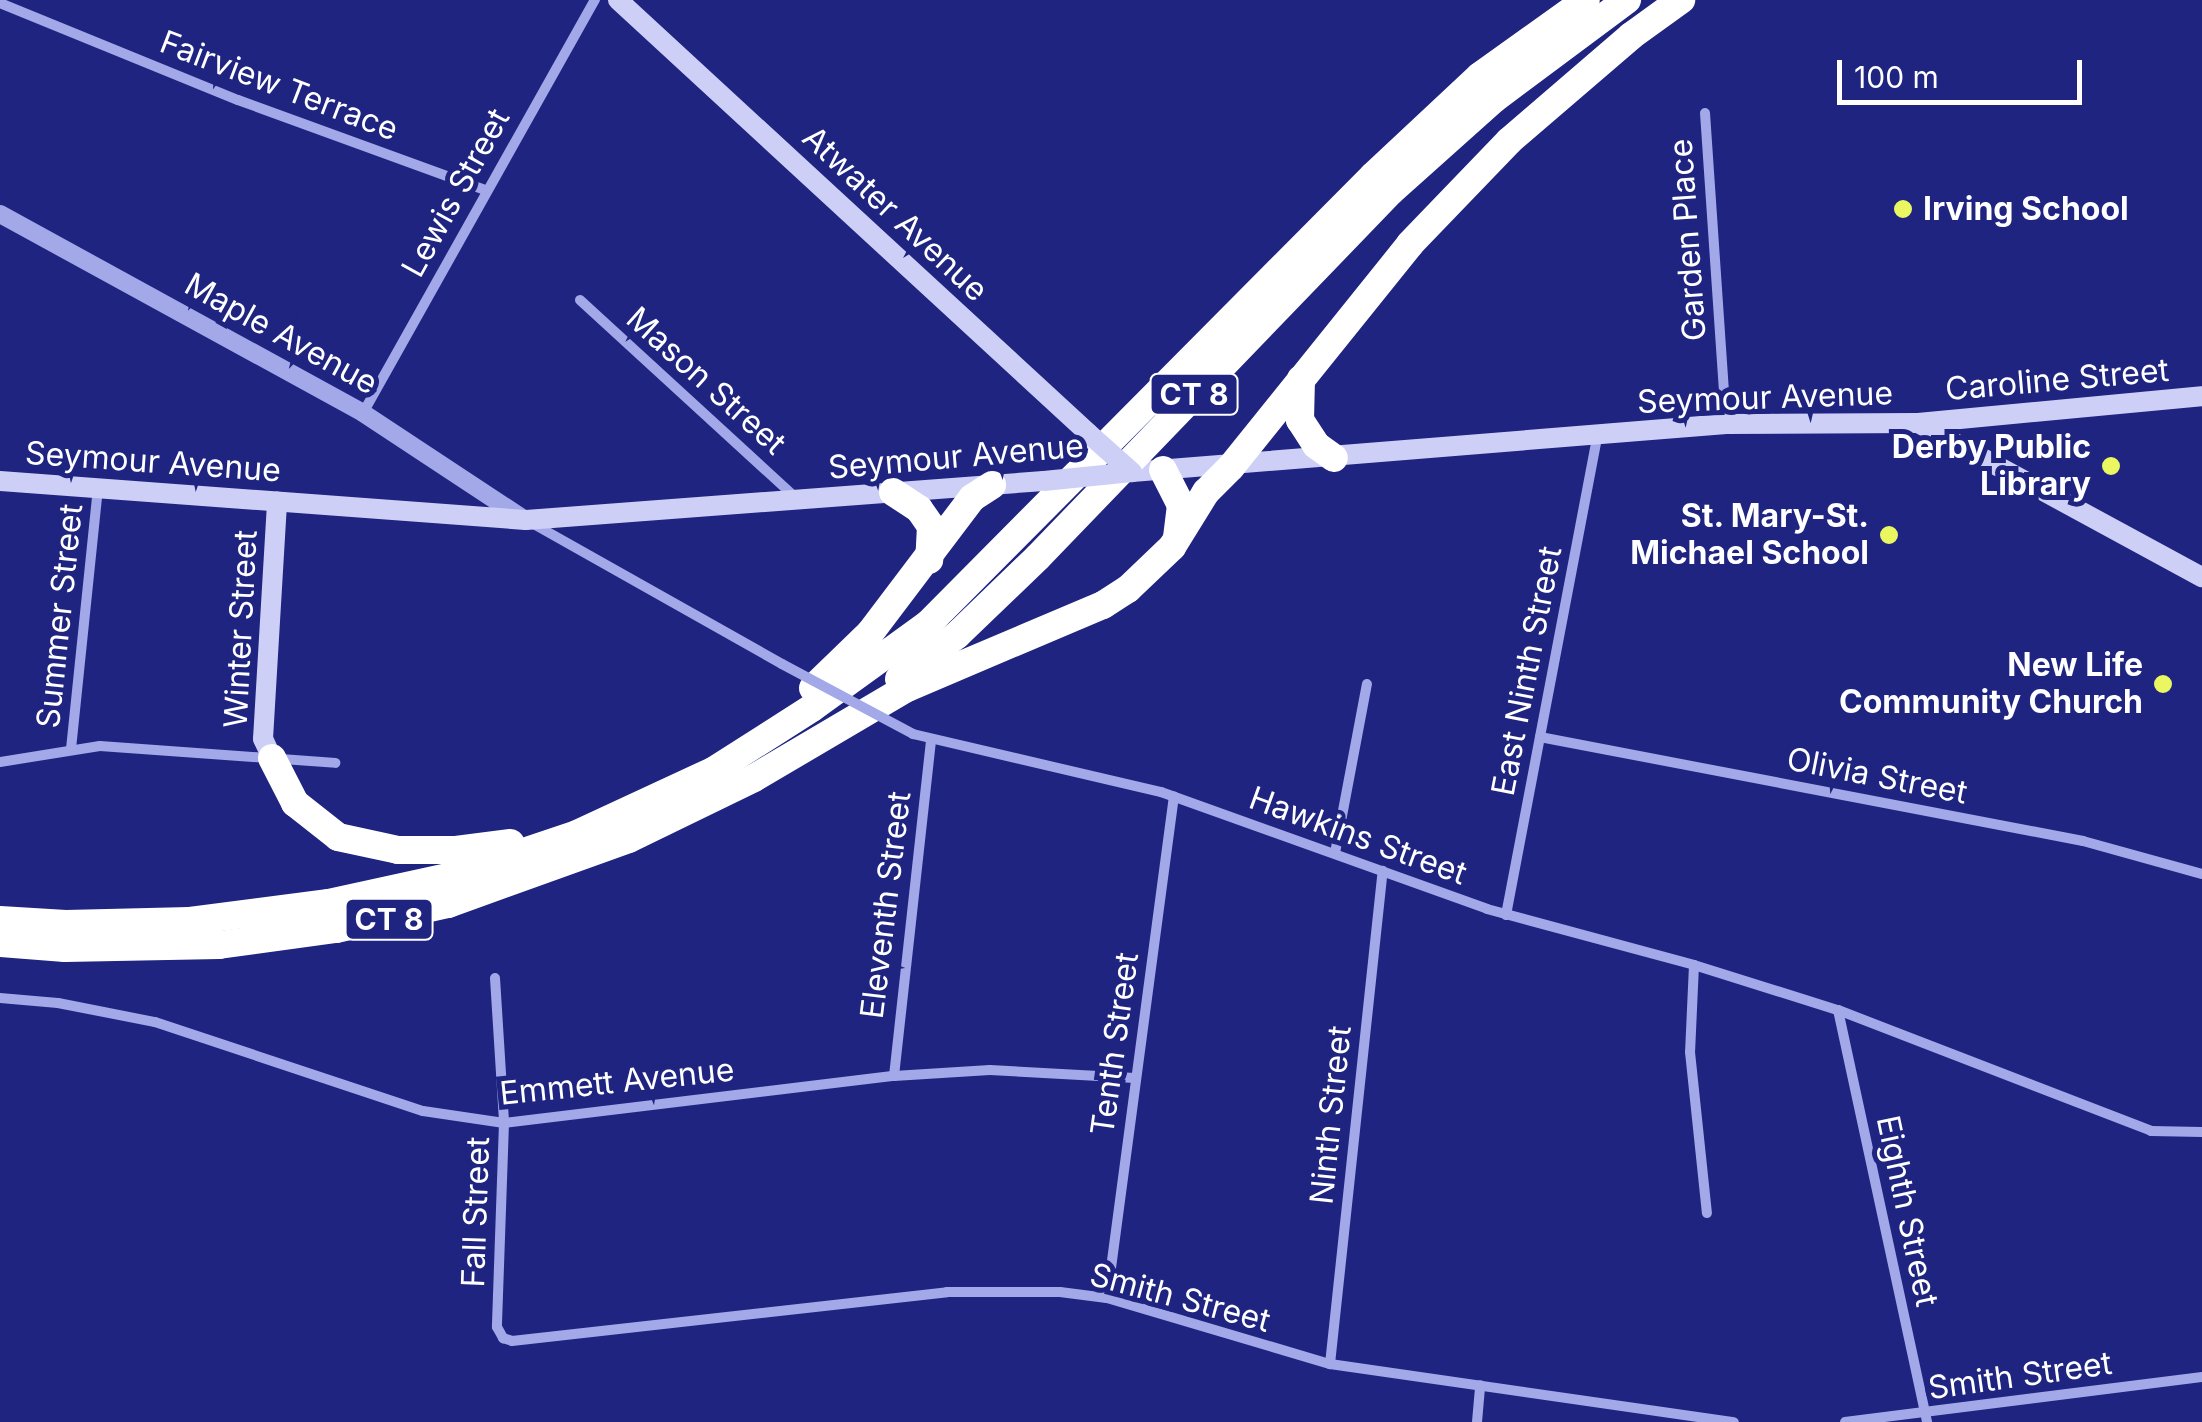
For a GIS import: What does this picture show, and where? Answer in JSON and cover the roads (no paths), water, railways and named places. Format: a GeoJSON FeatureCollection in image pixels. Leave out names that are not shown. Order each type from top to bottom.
{"type":"FeatureCollection","features":[{"type":"Feature","properties":{"kind":"highway","name":"CT 8"},"geometry":{"type":"LineString","coordinates":[[0,920],[118,923],[260,914],[456,875],[577,834],[713,771],[812,708],[928,624],[1373,176],[1480,76],[1586,0]]}},
{"type":"Feature","properties":{"kind":"highway","name":"CT 8"},"geometry":{"type":"LineString","coordinates":[[0,944],[85,948],[220,945],[395,918],[501,888],[629,839],[754,778],[873,698],[957,635],[1391,191],[1494,99],[1627,0]]}},
{"type":"Feature","properties":{"kind":"highway"},"geometry":{"type":"LineString","coordinates":[[754,778],[907,688],[1103,605],[1146,574],[1172,546],[1206,492],[1232,467],[1410,244],[1509,141],[1631,36],[1681,0]]}},
{"type":"Feature","properties":{"kind":"highway"},"geometry":{"type":"LineString","coordinates":[[1300,378],[1300,420],[1316,444],[1334,458]]}},
{"type":"Feature","properties":{"kind":"highway"},"geometry":{"type":"LineString","coordinates":[[1147,471],[1181,505],[1172,546]]}},
{"type":"Feature","properties":{"kind":"highway"},"geometry":{"type":"LineString","coordinates":[[713,771],[834,670],[929,560],[972,498],[992,485]]}},
{"type":"Feature","properties":{"kind":"highway"},"geometry":{"type":"LineString","coordinates":[[892,492],[919,509],[931,526],[929,560]]}},
{"type":"Feature","properties":{"kind":"highway"},"geometry":{"type":"LineString","coordinates":[[272,758],[305,815],[338,837],[363,845],[456,850],[577,834]]}},
{"type":"Feature","properties":{"kind":"main road","name":"Atwater Avenue"},"geometry":{"type":"LineString","coordinates":[[618,0],[1088,433],[1147,471]]}},
{"type":"Feature","properties":{"kind":"main road","name":"Caroline Street"},"geometry":{"type":"LineString","coordinates":[[1918,423],[2202,396]]}},
{"type":"Feature","properties":{"kind":"main road","name":"Seymour Avenue"},"geometry":{"type":"LineString","coordinates":[[0,481],[526,520],[1232,467],[1726,424],[1918,423]]}},
{"type":"Feature","properties":{"kind":"main road"},"geometry":{"type":"LineString","coordinates":[[1918,423],[2202,577]]}},
{"type":"Feature","properties":{"kind":"main road","name":"Winter Street"},"geometry":{"type":"LineString","coordinates":[[272,758],[262,739],[277,501]]}},
{"type":"Feature","properties":{"kind":"street","name":"Lewis Street"},"geometry":{"type":"LineString","coordinates":[[363,413],[595,0]]}},
{"type":"Feature","properties":{"kind":"street","name":"Fairview Terrace"},"geometry":{"type":"LineString","coordinates":[[0,3],[238,100],[486,190]]}},
{"type":"Feature","properties":{"kind":"street","name":"Garden Place"},"geometry":{"type":"LineString","coordinates":[[1704,113],[1726,424]]}},
{"type":"Feature","properties":{"kind":"street","name":"Maple Avenue"},"geometry":{"type":"LineString","coordinates":[[0,214],[363,413],[526,520]]}},
{"type":"Feature","properties":{"kind":"street","name":"Mason Street"},"geometry":{"type":"LineString","coordinates":[[580,300],[798,500]]}},
{"type":"Feature","properties":{"kind":"street","name":"East Ninth Street"},"geometry":{"type":"LineString","coordinates":[[1506,915],[1596,436]]}},
{"type":"Feature","properties":{"kind":"street","name":"Summer Street"},"geometry":{"type":"LineString","coordinates":[[70,749],[98,488]]}},
{"type":"Feature","properties":{"kind":"street","name":"Hawkins Street"},"geometry":{"type":"LineString","coordinates":[[526,520],[782,664],[931,741],[1174,796],[1506,915],[1694,964],[1838,1010],[2151,1131],[2202,1132]]}},
{"type":"Feature","properties":{"kind":"street"},"geometry":{"type":"LineString","coordinates":[[1335,853],[1366,684]]}},
{"type":"Feature","properties":{"kind":"street","name":"Olivia Street"},"geometry":{"type":"LineString","coordinates":[[1540,737],[2083,842],[2202,874]]}},
{"type":"Feature","properties":{"kind":"street","name":"Eleventh Street"},"geometry":{"type":"LineString","coordinates":[[894,1076],[931,741]]}},
{"type":"Feature","properties":{"kind":"street"},"geometry":{"type":"LineString","coordinates":[[0,762],[100,746],[335,764]]}},
{"type":"Feature","properties":{"kind":"street","name":"Tenth Street"},"geometry":{"type":"LineString","coordinates":[[1107,1298],[1174,796]]}},
{"type":"Feature","properties":{"kind":"street","name":"Ninth Street"},"geometry":{"type":"LineString","coordinates":[[1330,1364],[1383,871]]}},
{"type":"Feature","properties":{"kind":"street"},"geometry":{"type":"LineString","coordinates":[[1694,964],[1690,1052],[1707,1212]]}},
{"type":"Feature","properties":{"kind":"street","name":"Fall Street"},"geometry":{"type":"LineString","coordinates":[[495,978],[504,1122],[497,1328]]}},
{"type":"Feature","properties":{"kind":"street","name":"Emmett Avenue"},"geometry":{"type":"LineString","coordinates":[[0,998],[58,1003],[155,1022],[423,1112],[504,1122],[894,1076],[990,1070],[1135,1078]]}},
{"type":"Feature","properties":{"kind":"street","name":"Eighth Street"},"geometry":{"type":"LineString","coordinates":[[1838,1010],[1926,1418]]}},
{"type":"Feature","properties":{"kind":"street","name":"Smith Street"},"geometry":{"type":"LineString","coordinates":[[497,1328],[503,1338],[525,1341],[996,1289],[1107,1298],[1330,1364],[1734,1422]]}},
{"type":"Feature","properties":{"kind":"street","name":"Smith Street"},"geometry":{"type":"LineString","coordinates":[[1845,1422],[1926,1418],[2202,1377]]}},
{"type":"Feature","properties":{"kind":"street"},"geometry":{"type":"LineString","coordinates":[[1477,1422],[1480,1384]]}},
{"type":"Feature","properties":{"kind":"place","name":"Irving School"},"geometry":{"type":"Point","coordinates":[1903,209]}},
{"type":"Feature","properties":{"kind":"place","name":"Derby Public Library"},"geometry":{"type":"Point","coordinates":[2111,466]}},
{"type":"Feature","properties":{"kind":"place","name":"St. Mary-St. Michael School"},"geometry":{"type":"Point","coordinates":[1889,535]}},
{"type":"Feature","properties":{"kind":"place","name":"New Life Community Church"},"geometry":{"type":"Point","coordinates":[2163,684]}}]}
